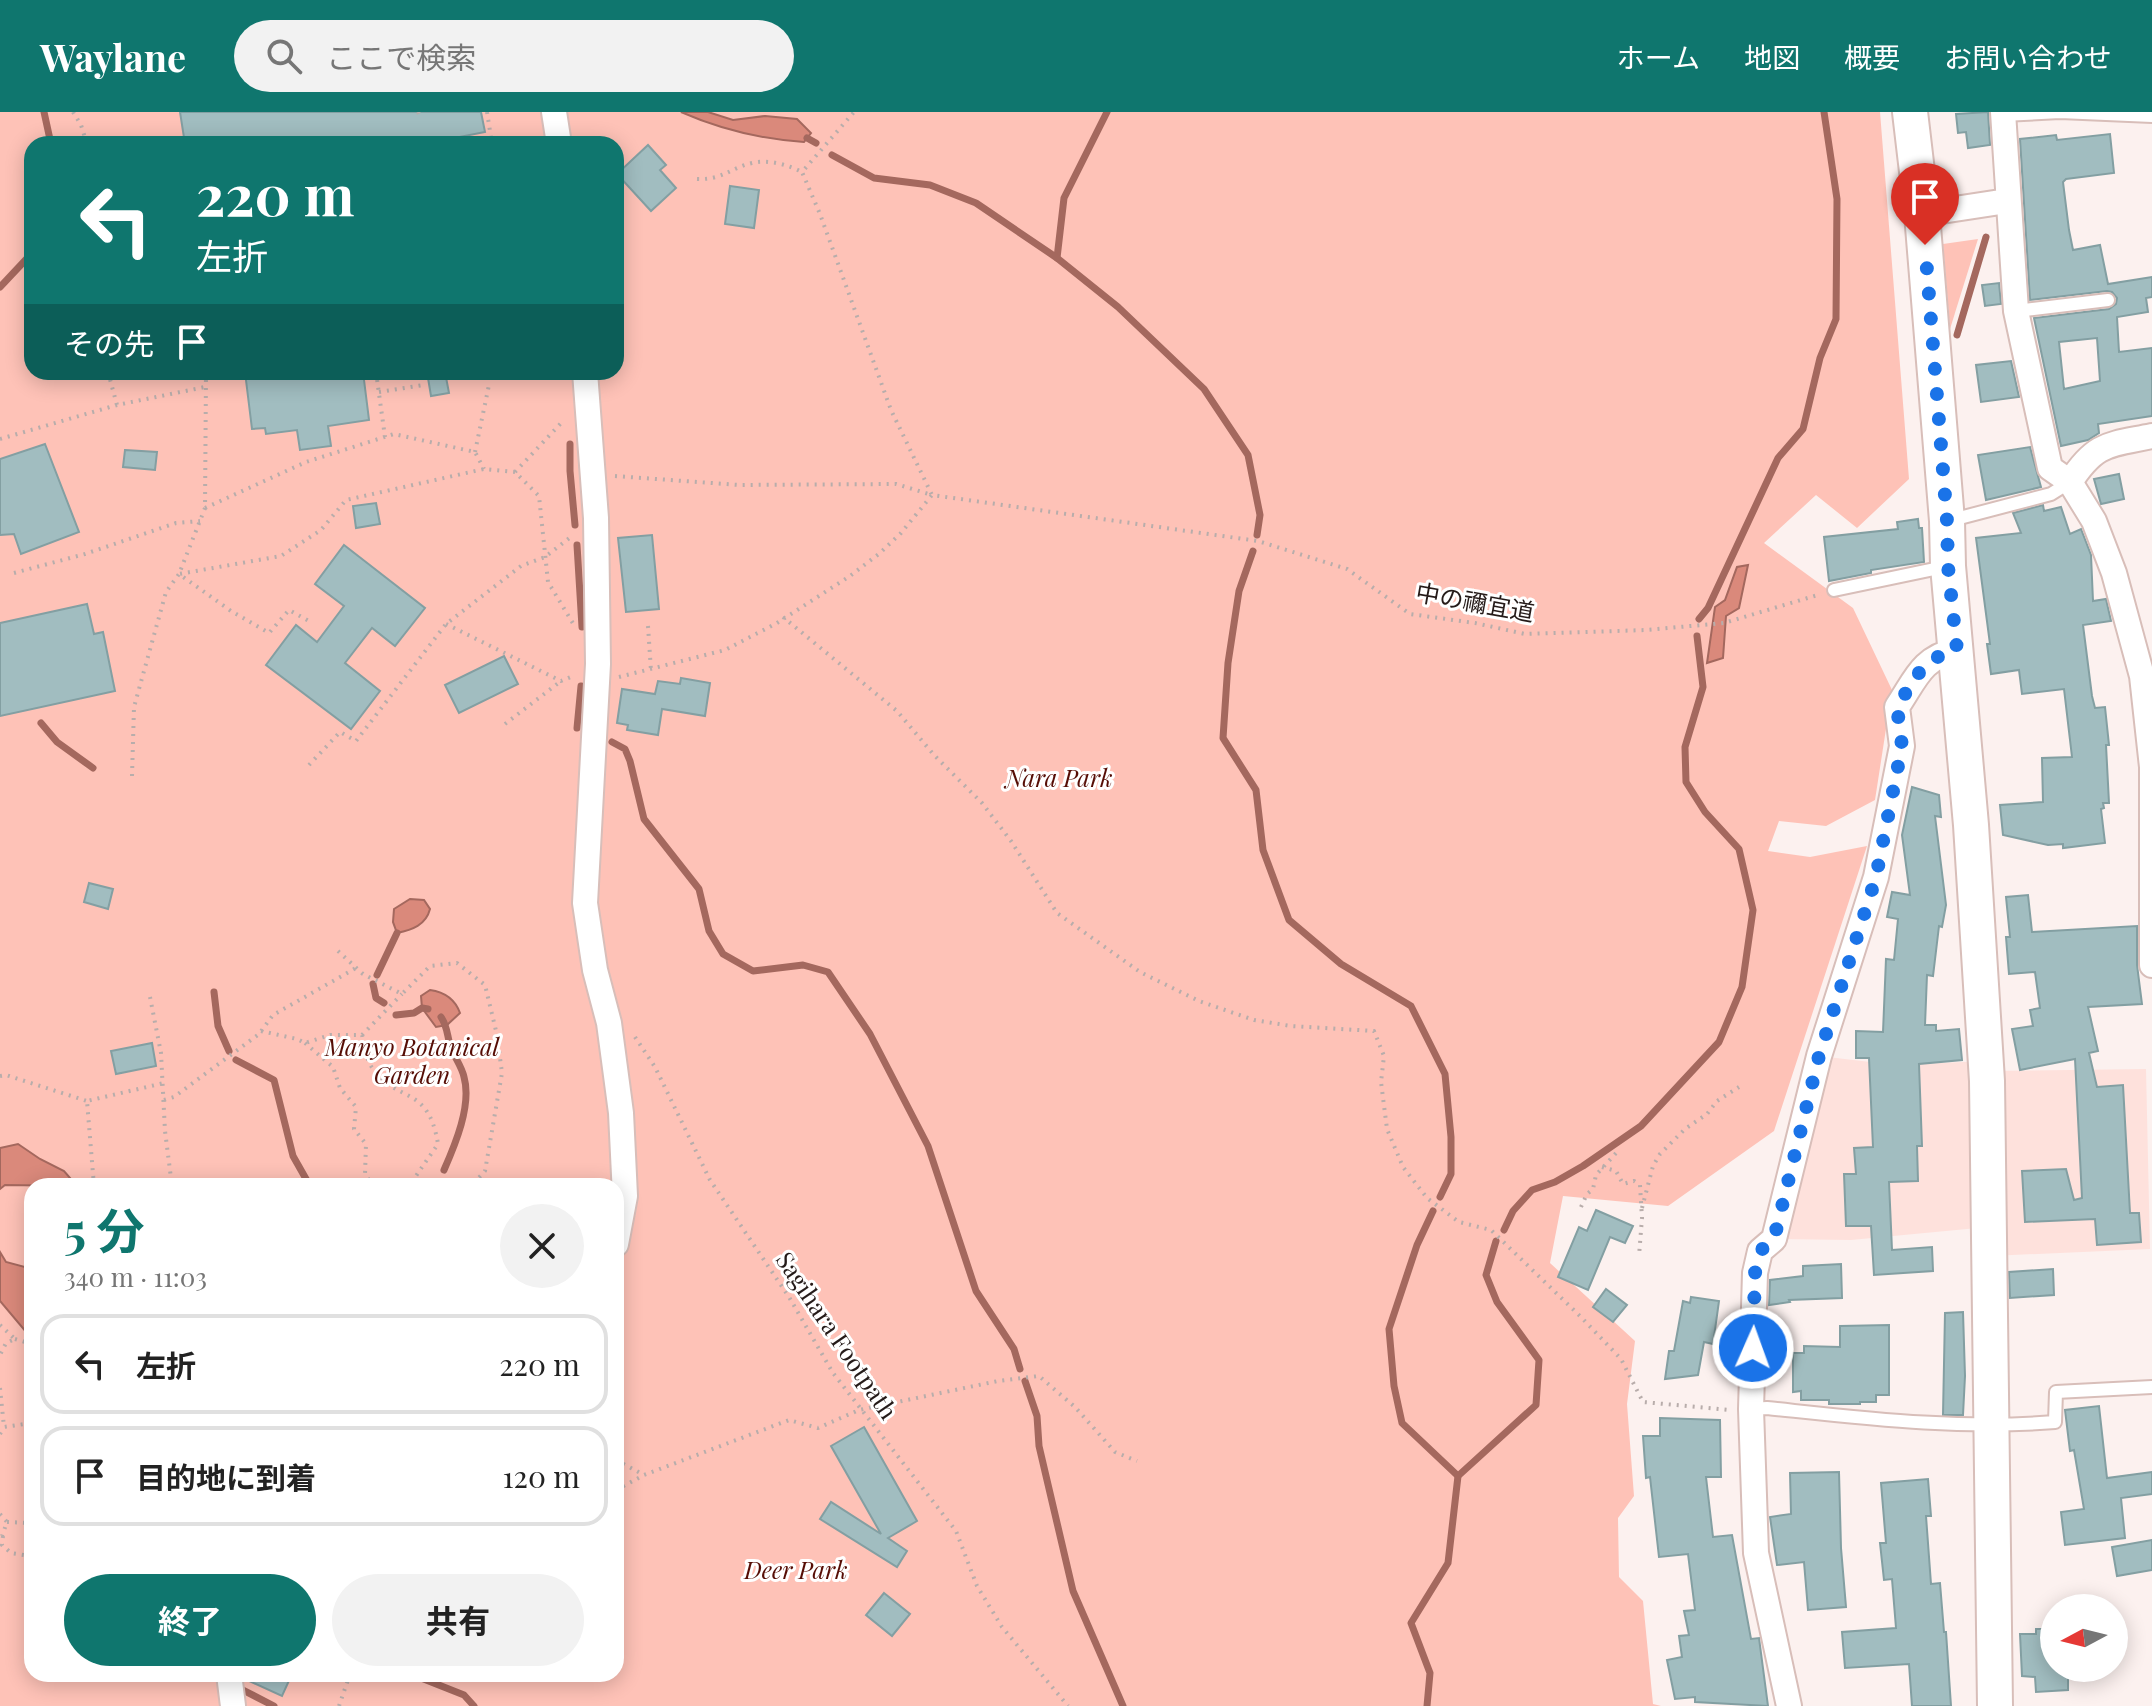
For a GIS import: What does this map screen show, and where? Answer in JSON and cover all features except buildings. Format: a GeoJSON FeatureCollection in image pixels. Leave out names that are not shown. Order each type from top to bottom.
{"type":"FeatureCollection","features":[{"type":"Feature","properties":{"kind":"street"},"geometry":{"type":"LineString","coordinates":[[554,112],[558,136]]}},
{"type":"Feature","properties":{"kind":"street"},"geometry":{"type":"LineString","coordinates":[[1910,112],[1922,214],[1947,521],[1987,1081],[1995,1706]]}},
{"type":"Feature","properties":{"kind":"street"},"geometry":{"type":"LineString","coordinates":[[2003,114],[2016,311],[2050,468],[2070,482],[2094,521],[2114,573],[2142,676],[2152,767],[2152,965]]}},
{"type":"Feature","properties":{"kind":"street"},"geometry":{"type":"LineString","coordinates":[[1922,214],[2007,201]]}},
{"type":"Feature","properties":{"kind":"street"},"geometry":{"type":"LineString","coordinates":[[585,384],[596,518],[598,673],[585,903],[595,970],[609,1023],[621,1113],[624,1201]]}},
{"type":"Feature","properties":{"kind":"street"},"geometry":{"type":"LineString","coordinates":[[2070,482],[2084,460],[2103,447],[2152,436]]}},
{"type":"Feature","properties":{"kind":"street"},"geometry":{"type":"LineString","coordinates":[[1789,1706],[1756,1553],[1751,1409],[1755,1273],[1760,1251],[1774,1239],[1819,1056],[1876,877],[1902,746],[1897,707],[1924,666],[1938,654],[1957,650]]}},
{"type":"Feature","properties":{"kind":"lane"},"geometry":{"type":"LineString","coordinates":[[2003,114],[2060,112],[2152,116]]}},
{"type":"Feature","properties":{"kind":"lane"},"geometry":{"type":"LineString","coordinates":[[2016,311],[2108,300]]}},
{"type":"Feature","properties":{"kind":"lane"},"geometry":{"type":"LineString","coordinates":[[1947,521],[2051,494],[2070,482]]}},
{"type":"Feature","properties":{"kind":"lane"},"geometry":{"type":"LineString","coordinates":[[1834,590],[1948,566]]}},
{"type":"Feature","properties":{"kind":"lane"},"geometry":{"type":"LineString","coordinates":[[1751,1409],[1913,1423],[1993,1426],[2055,1422],[2056,1392],[2152,1387]]}},
{"type":"Feature","properties":{"kind":"path"},"geometry":{"type":"LineString","coordinates":[[73,112],[84,136]]}},
{"type":"Feature","properties":{"kind":"path"},"geometry":{"type":"LineString","coordinates":[[487,112],[491,136]]}},
{"type":"Feature","properties":{"kind":"path"},"geometry":{"type":"LineString","coordinates":[[802,172],[854,112]]}},
{"type":"Feature","properties":{"kind":"path"},"geometry":{"type":"LineString","coordinates":[[505,724],[561,681],[598,673],[651,671],[725,650],[777,623],[880,553],[932,495],[891,410],[802,172],[786,164],[753,162],[714,179],[697,179]]}},
{"type":"Feature","properties":{"kind":"path"},"geometry":{"type":"LineString","coordinates":[[110,380],[117,405]]}},
{"type":"Feature","properties":{"kind":"path"},"geometry":{"type":"LineString","coordinates":[[132,776],[134,707],[166,592],[179,574],[205,508],[205,380]]}},
{"type":"Feature","properties":{"kind":"path"},"geometry":{"type":"LineString","coordinates":[[377,380],[385,437]]}},
{"type":"Feature","properties":{"kind":"path"},"geometry":{"type":"LineString","coordinates":[[515,472],[585,384]]}},
{"type":"Feature","properties":{"kind":"path"},"geometry":{"type":"LineString","coordinates":[[379,392],[423,385]]}},
{"type":"Feature","properties":{"kind":"path"},"geometry":{"type":"LineString","coordinates":[[484,469],[475,452],[489,385]]}},
{"type":"Feature","properties":{"kind":"path"},"geometry":{"type":"LineString","coordinates":[[0,439],[117,405],[205,387]]}},
{"type":"Feature","properties":{"kind":"path"},"geometry":{"type":"LineString","coordinates":[[205,508],[306,462],[394,434],[475,452]]}},
{"type":"Feature","properties":{"kind":"path"},"geometry":{"type":"LineString","coordinates":[[179,574],[281,556],[321,530],[346,500],[484,469],[515,472],[539,496],[548,582],[598,673]]}},
{"type":"Feature","properties":{"kind":"path","name":"中の禰宜道"},"geometry":{"type":"LineString","coordinates":[[593,474],[739,485],[896,484],[932,495],[1258,541],[1347,569],[1410,614],[1525,634],[1646,630],[1724,623],[1834,590]]}},
{"type":"Feature","properties":{"kind":"path"},"geometry":{"type":"LineString","coordinates":[[309,765],[340,732],[356,741],[446,624],[521,566],[545,557],[596,518]]}},
{"type":"Feature","properties":{"kind":"path"},"geometry":{"type":"LineString","coordinates":[[14,573],[85,554],[176,523],[200,521]]}},
{"type":"Feature","properties":{"kind":"path"},"geometry":{"type":"LineString","coordinates":[[179,574],[231,611],[269,633],[289,610],[309,621]]}},
{"type":"Feature","properties":{"kind":"path"},"geometry":{"type":"LineString","coordinates":[[783,617],[897,711],[934,755],[982,803],[1011,841],[1057,913],[1140,972],[1199,1001],[1254,1020],[1291,1026],[1374,1031],[1384,1056],[1381,1082],[1387,1129],[1403,1167],[1427,1198],[1459,1222],[1491,1230],[1581,1317],[1621,1359],[1643,1402],[1736,1411],[1751,1409]]}},
{"type":"Feature","properties":{"kind":"path"},"geometry":{"type":"LineString","coordinates":[[446,624],[561,681]]}},
{"type":"Feature","properties":{"kind":"path"},"geometry":{"type":"LineString","coordinates":[[648,626],[651,671]]}},
{"type":"Feature","properties":{"kind":"path"},"geometry":{"type":"LineString","coordinates":[[338,951],[363,974],[402,994]]}},
{"type":"Feature","properties":{"kind":"path"},"geometry":{"type":"LineString","coordinates":[[305,1043],[330,1035],[362,1035],[430,966],[457,963],[485,985],[502,1073],[485,1171],[478,1178]]}},
{"type":"Feature","properties":{"kind":"path"},"geometry":{"type":"LineString","coordinates":[[164,1100],[174,1097],[261,1031],[273,1015],[356,968]]}},
{"type":"Feature","properties":{"kind":"path"},"geometry":{"type":"LineString","coordinates":[[150,997],[161,1053],[171,1178]]}},
{"type":"Feature","properties":{"kind":"path","name":"Sagihara Footpath"},"geometry":{"type":"LineString","coordinates":[[609,1023],[635,1037],[655,1067],[710,1180],[789,1297],[833,1373],[956,1531],[977,1586],[1002,1627],[1068,1706]]}},
{"type":"Feature","properties":{"kind":"path"},"geometry":{"type":"LineString","coordinates":[[261,1031],[297,1039],[333,1067],[340,1088],[356,1107],[354,1129],[366,1144],[365,1174],[368,1178]]}},
{"type":"Feature","properties":{"kind":"path"},"geometry":{"type":"LineString","coordinates":[[362,1035],[370,1064],[391,1086],[421,1101],[435,1122],[438,1144],[415,1178]]}},
{"type":"Feature","properties":{"kind":"path"},"geometry":{"type":"LineString","coordinates":[[0,1076],[6,1075],[87,1101],[164,1083]]}},
{"type":"Feature","properties":{"kind":"path"},"geometry":{"type":"LineString","coordinates":[[1642,1208],[1653,1166],[1660,1154],[1685,1129],[1707,1114],[1717,1101],[1739,1087]]}},
{"type":"Feature","properties":{"kind":"path"},"geometry":{"type":"LineString","coordinates":[[87,1101],[93,1178]]}},
{"type":"Feature","properties":{"kind":"path"},"geometry":{"type":"LineString","coordinates":[[1581,1207],[1602,1167],[1617,1152]]}},
{"type":"Feature","properties":{"kind":"path"},"geometry":{"type":"LineString","coordinates":[[1602,1167],[1616,1171],[1623,1184],[1634,1181],[1640,1185],[1639,1256]]}},
{"type":"Feature","properties":{"kind":"path"},"geometry":{"type":"LineString","coordinates":[[0,1325],[15,1339],[24,1342]]}},
{"type":"Feature","properties":{"kind":"path"},"geometry":{"type":"LineString","coordinates":[[0,1355],[6,1343],[15,1339]]}},
{"type":"Feature","properties":{"kind":"path"},"geometry":{"type":"LineString","coordinates":[[624,1486],[644,1475],[789,1420],[818,1428],[859,1410],[998,1381],[1039,1376],[1075,1407],[1115,1452],[1137,1461]]}},
{"type":"Feature","properties":{"kind":"path"},"geometry":{"type":"LineString","coordinates":[[0,1388],[4,1427],[0,1434]]}},
{"type":"Feature","properties":{"kind":"path"},"geometry":{"type":"LineString","coordinates":[[4,1427],[24,1424]]}},
{"type":"Feature","properties":{"kind":"path"},"geometry":{"type":"LineString","coordinates":[[624,1464],[644,1475]]}},
{"type":"Feature","properties":{"kind":"path"},"geometry":{"type":"LineString","coordinates":[[0,1514],[7,1522],[24,1523]]}},
{"type":"Feature","properties":{"kind":"path"},"geometry":{"type":"LineString","coordinates":[[7,1522],[1,1536],[2,1545],[11,1553],[24,1554]]}},
{"type":"Feature","properties":{"kind":"path"},"geometry":{"type":"LineString","coordinates":[[339,1706],[347,1682]]}},
{"type":"Feature","properties":{"kind":"shaded area"},"geometry":{"type":"Polygon","coordinates":[[[681,112],[708,112],[733,120],[765,116],[797,119],[811,133],[804,142],[772,139],[726,129],[681,112]]]}},
{"type":"Feature","properties":{"kind":"shaded area"},"geometry":{"type":"Polygon","coordinates":[[[1748,565],[1739,608],[1726,616],[1723,658],[1707,663],[1715,607],[1725,600],[1737,567],[1748,565]]]}},
{"type":"Feature","properties":{"kind":"shaded area"},"geometry":{"type":"Polygon","coordinates":[[[410,899],[424,900],[430,909],[428,915],[418,926],[397,933],[393,922],[394,909],[410,899]]]}},
{"type":"Feature","properties":{"kind":"shaded area"},"geometry":{"type":"Polygon","coordinates":[[[430,990],[448,997],[458,1008],[460,1013],[447,1025],[436,1027],[422,1008],[421,996],[430,990]]]}},
{"type":"Feature","properties":{"kind":"shaded area"},"geometry":{"type":"Polygon","coordinates":[[[1819,1056],[1896,1065],[1986,1061],[1987,1071],[2146,1069],[2150,1249],[1990,1256],[1988,1227],[1851,1240],[1774,1239],[1819,1056]]]}},
{"type":"Feature","properties":{"kind":"shaded area"},"geometry":{"type":"Polygon","coordinates":[[[18,1144],[64,1171],[70,1178],[24,1178],[24,1185],[5,1185],[0,1189],[0,1148],[18,1144]]]}},
{"type":"Feature","properties":{"kind":"shaded area"},"geometry":{"type":"Polygon","coordinates":[[[0,1252],[6,1262],[24,1267],[24,1330],[0,1301],[0,1252]]]}},
{"type":"Feature","properties":{"kind":"green space","name":"Nara Park"},"geometry":{"type":"Polygon","coordinates":[[[0,112],[1880,112],[1909,479],[1857,528],[1816,495],[1764,543],[1853,608],[1892,690],[1875,800],[1826,826],[1779,821],[1768,851],[1810,857],[1867,846],[1774,1131],[1668,1206],[1563,1196],[1550,1263],[1635,1341],[1627,1404],[1634,1496],[1618,1518],[1619,1577],[1643,1601],[1653,1704],[1661,1706],[0,1706],[0,112]]]}},
{"type":"Feature","properties":{"kind":"green space"},"geometry":{"type":"Polygon","coordinates":[[[1978,239],[1950,329],[1943,244],[1978,239]]]}},
{"type":"Feature","properties":{"kind":"waterway"},"geometry":{"type":"LineString","coordinates":[[44,112],[49,136]]}},
{"type":"Feature","properties":{"kind":"waterway"},"geometry":{"type":"LineString","coordinates":[[1107,112],[1064,198],[1057,258],[1118,307],[1204,389],[1248,455],[1260,515],[1257,535]]}},
{"type":"Feature","properties":{"kind":"waterway"},"geometry":{"type":"LineString","coordinates":[[1699,619],[1708,608],[1778,458],[1803,429],[1820,358],[1836,319],[1837,199],[1824,112]]}},
{"type":"Feature","properties":{"kind":"waterway"},"geometry":{"type":"LineString","coordinates":[[807,138],[816,143]]}},
{"type":"Feature","properties":{"kind":"waterway"},"geometry":{"type":"LineString","coordinates":[[832,155],[874,178],[930,185],[976,203],[1057,258]]}},
{"type":"Feature","properties":{"kind":"waterway"},"geometry":{"type":"LineString","coordinates":[[1957,335],[1986,237]]}},
{"type":"Feature","properties":{"kind":"waterway"},"geometry":{"type":"LineString","coordinates":[[0,287],[24,262]]}},
{"type":"Feature","properties":{"kind":"waterway"},"geometry":{"type":"LineString","coordinates":[[570,444],[575,525]]}},
{"type":"Feature","properties":{"kind":"waterway"},"geometry":{"type":"LineString","coordinates":[[577,545],[582,627]]}},
{"type":"Feature","properties":{"kind":"waterway"},"geometry":{"type":"LineString","coordinates":[[1253,551],[1239,591],[1228,663],[1223,738],[1256,790],[1263,850],[1289,920],[1341,964],[1411,1006],[1445,1074],[1451,1174],[1440,1197]]}},
{"type":"Feature","properties":{"kind":"waterway"},"geometry":{"type":"LineString","coordinates":[[1504,1230],[1513,1211],[1532,1190],[1555,1182],[1583,1166],[1641,1126],[1719,1042],[1742,987],[1753,910],[1739,849],[1705,812],[1686,782],[1685,747],[1703,687],[1697,636]]}},
{"type":"Feature","properties":{"kind":"waterway"},"geometry":{"type":"LineString","coordinates":[[577,728],[581,686]]}},
{"type":"Feature","properties":{"kind":"waterway"},"geometry":{"type":"LineString","coordinates":[[41,723],[57,742],[93,768]]}},
{"type":"Feature","properties":{"kind":"waterway"},"geometry":{"type":"LineString","coordinates":[[612,742],[625,749],[630,761],[644,819],[699,889],[709,931],[723,954],[753,971],[803,965],[828,972],[870,1034],[928,1146],[976,1291],[1014,1349],[1020,1369]]}},
{"type":"Feature","properties":{"kind":"waterway"},"geometry":{"type":"LineString","coordinates":[[377,975],[397,933]]}},
{"type":"Feature","properties":{"kind":"waterway"},"geometry":{"type":"LineString","coordinates":[[373,984],[376,998],[384,1003]]}},
{"type":"Feature","properties":{"kind":"waterway"},"geometry":{"type":"LineString","coordinates":[[214,992],[218,1026],[229,1051]]}},
{"type":"Feature","properties":{"kind":"waterway"},"geometry":{"type":"LineString","coordinates":[[396,1015],[428,1009]]}},
{"type":"Feature","properties":{"kind":"waterway"},"geometry":{"type":"LineString","coordinates":[[441,1017],[466,1088],[461,1125],[444,1170]]}},
{"type":"Feature","properties":{"kind":"waterway"},"geometry":{"type":"LineString","coordinates":[[236,1060],[274,1080],[293,1156],[305,1178]]}},
{"type":"Feature","properties":{"kind":"waterway"},"geometry":{"type":"LineString","coordinates":[[1433,1211],[1417,1245],[1389,1329],[1394,1386],[1402,1423],[1458,1476]]}},
{"type":"Feature","properties":{"kind":"waterway"},"geometry":{"type":"LineString","coordinates":[[1427,1706],[1430,1673],[1411,1623],[1448,1563],[1458,1476],[1536,1405],[1539,1360],[1497,1302],[1486,1275],[1496,1241]]}},
{"type":"Feature","properties":{"kind":"waterway"},"geometry":{"type":"LineString","coordinates":[[1025,1381],[1037,1416],[1039,1446],[1073,1591],[1123,1706]]}},
{"type":"Feature","properties":{"kind":"waterway"},"geometry":{"type":"LineString","coordinates":[[431,1682],[464,1695],[474,1706]]}},
{"type":"Feature","properties":{"kind":"waterway"},"geometry":{"type":"LineString","coordinates":[[235,1686],[274,1706]]}},
{"type":"Feature","properties":{"kind":"route"},"geometry":{"type":"LineString","coordinates":[[1753,1348],[1755,1273],[1760,1251],[1774,1239],[1819,1056],[1876,877],[1902,746],[1897,707],[1924,666],[1938,654],[1957,650],[1925,245]]}},
{"type":"Feature","properties":{"kind":"park label","name":"Manyo Botanical Garden"},"geometry":{"type":"Point","coordinates":[412,1062]}},
{"type":"Feature","properties":{"kind":"park label","name":"Deer Park"},"geometry":{"type":"Point","coordinates":[796,1571]}}]}
